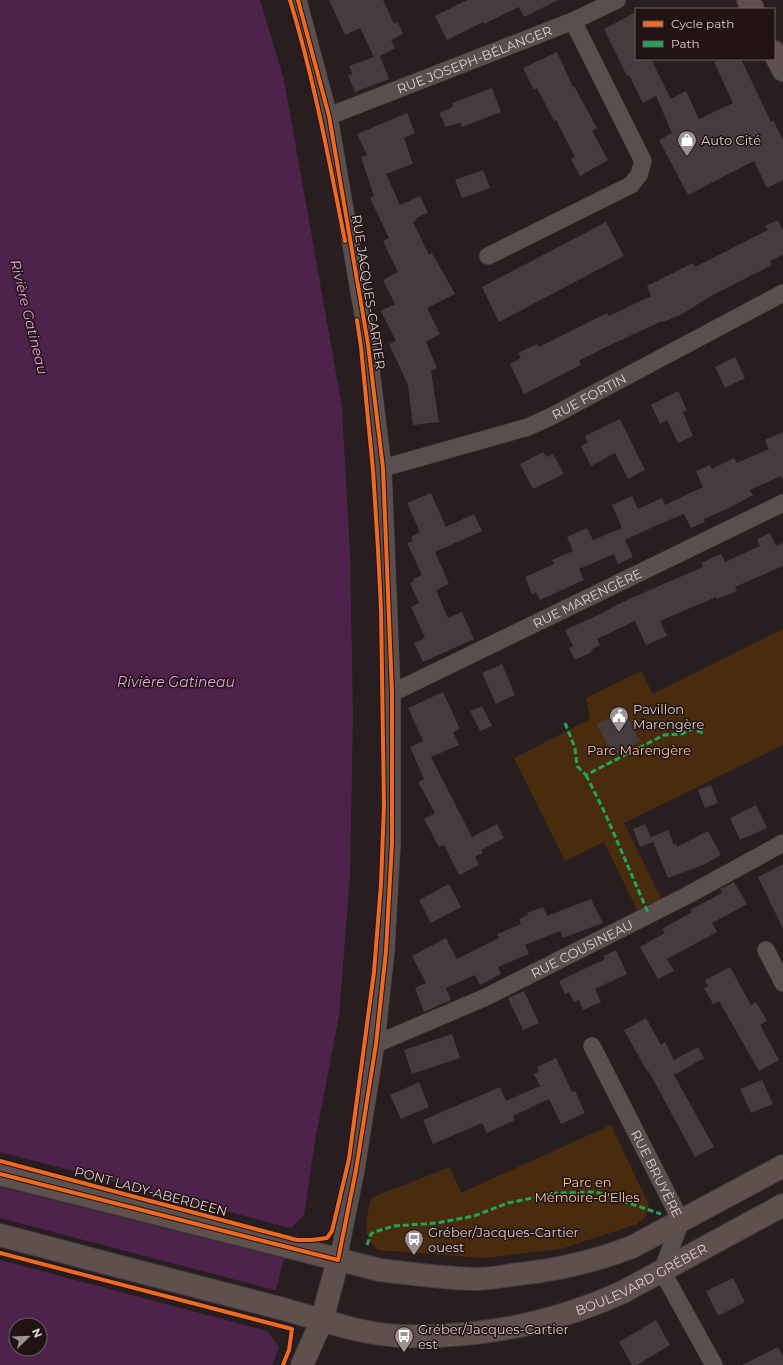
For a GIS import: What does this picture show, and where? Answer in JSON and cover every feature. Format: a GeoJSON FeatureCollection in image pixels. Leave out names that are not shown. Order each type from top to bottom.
{"type":"FeatureCollection","features":[{"type":"Feature","properties":{"kind":"main road"},"geometry":{"type":"LineString","coordinates":[[775,54],[783,70]]}},
{"type":"Feature","properties":{"kind":"main road"},"geometry":{"type":"LineString","coordinates":[[338,1260],[380,1270],[419,1276],[475,1279],[537,1273],[588,1262],[632,1247],[783,1166]]}},
{"type":"Feature","properties":{"kind":"main road","name":"PONT LADY-ABERDEEN"},"geometry":{"type":"LineString","coordinates":[[0,1174],[338,1260]]}},
{"type":"Feature","properties":{"kind":"main road","name":"BOULEVARD GRÉBER"},"geometry":{"type":"LineString","coordinates":[[0,1235],[356,1329],[402,1336],[445,1336],[482,1333],[522,1327],[596,1305],[623,1292],[783,1205]]}},
{"type":"Feature","properties":{"kind":"main road","name":"RUE JACQUES-CARTIER"},"geometry":{"type":"LineString","coordinates":[[302,1365],[322,1320],[338,1260]]}},
{"type":"Feature","properties":{"kind":"street","name":"RUE JACQUES-CARTIER"},"geometry":{"type":"LineString","coordinates":[[298,0],[329,116],[368,344],[383,468],[392,693],[392,843],[386,951],[376,1044],[356,1170],[338,1260]]}},
{"type":"Feature","properties":{"kind":"street","name":"RUE JOSEPH-BÉLANGER"},"geometry":{"type":"LineString","coordinates":[[329,116],[573,21],[617,0]]}},
{"type":"Feature","properties":{"kind":"street"},"geometry":{"type":"LineString","coordinates":[[488,256],[631,185],[639,175],[643,161],[573,21]]}},
{"type":"Feature","properties":{"kind":"street","name":"RUE FORTIN"},"geometry":{"type":"LineString","coordinates":[[383,468],[528,427],[552,416],[783,293]]}},
{"type":"Feature","properties":{"kind":"street","name":"RUE MARENGÈRE"},"geometry":{"type":"LineString","coordinates":[[392,693],[783,503]]}},
{"type":"Feature","properties":{"kind":"street","name":"RUE COUSINEAU"},"geometry":{"type":"LineString","coordinates":[[376,1044],[493,993],[688,895],[783,843]]}},
{"type":"Feature","properties":{"kind":"street"},"geometry":{"type":"LineString","coordinates":[[766,950],[783,983]]}},
{"type":"Feature","properties":{"kind":"street","name":"RUE BRUYÈRE"},"geometry":{"type":"LineString","coordinates":[[592,1046],[681,1221],[662,1271]]}},
{"type":"Feature","properties":{"kind":"street"},"geometry":{"type":"LineString","coordinates":[[662,1271],[714,1365]]}},
{"type":"Feature","properties":{"kind":"green space","name":"Parc Marengère"},"geometry":{"type":"Polygon","coordinates":[[[783,629],[783,745],[624,823],[661,898],[637,910],[604,842],[565,861],[514,758],[590,719],[586,698],[641,671],[653,694],[783,629]]]}},
{"type":"Feature","properties":{"kind":"green space","name":"Parc en Mémoire-d'Elles"},"geometry":{"type":"Polygon","coordinates":[[[611,1125],[649,1205],[646,1216],[637,1224],[561,1249],[483,1258],[378,1250],[369,1238],[366,1226],[371,1198],[450,1167],[461,1193],[611,1125]]]}},
{"type":"Feature","properties":{"kind":"water","name":"Rivière Gatineau"},"geometry":{"type":"Polygon","coordinates":[[[0,0],[260,0],[284,80],[342,407],[350,554],[353,714],[350,875],[339,1016],[315,1141],[304,1215],[292,1227],[266,1328],[279,1348],[272,1365],[0,1365],[0,0]]]}},
{"type":"Feature","properties":{"kind":"pier"},"geometry":{"type":"Polygon","coordinates":[[[0,1152],[294,1229],[286,1259],[0,1187],[0,1152]]]}},
{"type":"Feature","properties":{"kind":"pier"},"geometry":{"type":"Polygon","coordinates":[[[0,1218],[278,1291],[268,1328],[271,1332],[0,1260],[0,1218]]]}},
{"type":"Feature","properties":{"kind":"building"},"geometry":{"type":"Polygon","coordinates":[[[329,0],[383,0],[394,24],[398,22],[403,34],[391,40],[395,48],[380,56],[389,79],[355,92],[348,75],[352,74],[349,66],[374,57],[360,28],[345,35],[329,0]]]}},
{"type":"Feature","properties":{"kind":"building"},"geometry":{"type":"Polygon","coordinates":[[[467,0],[558,0],[524,17],[519,7],[484,24],[483,22],[447,40],[435,16],[467,0]]]}},
{"type":"Feature","properties":{"kind":"building"},"geometry":{"type":"Polygon","coordinates":[[[635,13],[635,60],[652,60],[671,99],[686,91],[699,119],[733,103],[714,62],[719,60],[741,60],[771,122],[773,120],[783,140],[783,180],[767,188],[754,161],[688,195],[659,140],[672,133],[656,96],[643,103],[629,75],[627,76],[604,29],[635,13]]]}},
{"type":"Feature","properties":{"kind":"building"},"geometry":{"type":"Polygon","coordinates":[[[557,52],[573,87],[574,86],[597,128],[592,131],[608,160],[580,176],[571,159],[575,157],[556,120],[554,121],[537,88],[534,90],[523,68],[557,52]]]}},
{"type":"Feature","properties":{"kind":"building"},"geometry":{"type":"Polygon","coordinates":[[[492,88],[501,112],[462,127],[460,123],[446,127],[439,113],[453,107],[452,103],[492,88]]]}},
{"type":"Feature","properties":{"kind":"building"},"geometry":{"type":"Polygon","coordinates":[[[407,113],[415,133],[404,138],[413,164],[386,174],[400,205],[420,196],[428,213],[416,218],[417,220],[413,222],[429,255],[432,253],[455,294],[427,308],[440,334],[426,342],[437,368],[431,371],[439,422],[413,425],[408,385],[389,344],[396,341],[381,311],[395,304],[383,280],[398,272],[383,241],[389,238],[370,198],[374,196],[361,157],[367,155],[357,134],[407,113]]]}},
{"type":"Feature","properties":{"kind":"building"},"geometry":{"type":"Polygon","coordinates":[[[483,170],[490,188],[462,198],[455,180],[483,170]]]}},
{"type":"Feature","properties":{"kind":"building"},"geometry":{"type":"Polygon","coordinates":[[[778,220],[783,231],[783,255],[770,261],[772,265],[711,296],[682,314],[663,322],[662,321],[579,361],[581,365],[524,394],[510,364],[521,358],[518,353],[537,344],[539,347],[607,313],[609,316],[651,296],[647,286],[693,263],[695,267],[768,230],[765,226],[778,220]]]}},
{"type":"Feature","properties":{"kind":"building"},"geometry":{"type":"Polygon","coordinates":[[[606,222],[624,256],[499,322],[482,287],[606,222]]]}},
{"type":"Feature","properties":{"kind":"building"},"geometry":{"type":"Polygon","coordinates":[[[735,357],[745,378],[725,388],[715,367],[735,357]]]}},
{"type":"Feature","properties":{"kind":"building"},"geometry":{"type":"Polygon","coordinates":[[[678,391],[687,410],[683,412],[693,436],[678,443],[667,420],[660,424],[651,405],[678,391]]]}},
{"type":"Feature","properties":{"kind":"building"},"geometry":{"type":"Polygon","coordinates":[[[620,419],[645,470],[628,479],[615,453],[591,466],[581,446],[588,442],[585,436],[620,419]]]}},
{"type":"Feature","properties":{"kind":"building"},"geometry":{"type":"Polygon","coordinates":[[[783,432],[783,480],[781,476],[750,490],[753,495],[704,519],[705,522],[691,528],[684,514],[655,526],[625,540],[633,557],[618,564],[614,554],[579,569],[584,580],[540,600],[536,592],[532,594],[525,577],[554,564],[552,560],[573,551],[567,537],[587,528],[593,540],[622,528],[612,505],[632,496],[638,509],[662,498],[665,505],[703,487],[696,471],[710,465],[712,469],[734,458],[737,463],[769,449],[765,440],[783,432]]]}},
{"type":"Feature","properties":{"kind":"building"},"geometry":{"type":"Polygon","coordinates":[[[543,452],[546,457],[553,454],[564,474],[533,489],[520,464],[543,452]]]}},
{"type":"Feature","properties":{"kind":"building"},"geometry":{"type":"Polygon","coordinates":[[[431,493],[446,527],[474,514],[482,531],[435,552],[449,584],[436,590],[448,618],[462,612],[474,639],[423,662],[414,643],[425,638],[411,607],[419,603],[410,583],[414,581],[413,579],[422,575],[407,543],[413,541],[411,537],[420,532],[407,503],[431,493]]]}},
{"type":"Feature","properties":{"kind":"building"},"geometry":{"type":"Polygon","coordinates":[[[770,533],[776,546],[783,543],[783,566],[735,587],[737,591],[717,599],[716,597],[660,621],[667,636],[646,645],[635,621],[597,639],[600,645],[591,650],[592,652],[575,660],[569,648],[573,646],[565,630],[605,612],[629,599],[703,567],[701,563],[721,554],[725,562],[760,546],[757,539],[770,533]]]}},
{"type":"Feature","properties":{"kind":"building"},"geometry":{"type":"Polygon","coordinates":[[[502,664],[515,695],[496,704],[482,673],[502,664]]]}},
{"type":"Feature","properties":{"kind":"building"},"geometry":{"type":"Polygon","coordinates":[[[443,692],[460,729],[453,732],[459,745],[431,757],[472,837],[497,824],[504,838],[481,850],[483,853],[475,857],[479,865],[459,875],[444,845],[439,847],[424,819],[435,813],[418,782],[424,779],[410,747],[423,741],[408,708],[443,692]]]}},
{"type":"Feature","properties":{"kind":"building"},"geometry":{"type":"Polygon","coordinates":[[[482,706],[492,726],[480,731],[470,711],[482,706]]]}},
{"type":"Feature","properties":{"kind":"building","name":"Pavillon Marengère"},"geometry":{"type":"Polygon","coordinates":[[[624,710],[640,742],[613,756],[597,724],[624,710]]]}},
{"type":"Feature","properties":{"kind":"building"},"geometry":{"type":"Polygon","coordinates":[[[711,785],[718,803],[705,808],[698,790],[711,785]]]}},
{"type":"Feature","properties":{"kind":"building"},"geometry":{"type":"Polygon","coordinates":[[[756,805],[767,828],[740,840],[730,818],[756,805]]]}},
{"type":"Feature","properties":{"kind":"building"},"geometry":{"type":"Polygon","coordinates":[[[645,824],[653,842],[640,847],[633,829],[645,824]]]}},
{"type":"Feature","properties":{"kind":"building"},"geometry":{"type":"Polygon","coordinates":[[[668,830],[674,845],[676,844],[677,847],[708,831],[721,855],[703,865],[668,878],[651,837],[668,830]]]}},
{"type":"Feature","properties":{"kind":"building"},"geometry":{"type":"Polygon","coordinates":[[[783,864],[783,929],[758,877],[783,864]]]}},
{"type":"Feature","properties":{"kind":"building"},"geometry":{"type":"Polygon","coordinates":[[[734,882],[747,904],[712,923],[717,932],[667,959],[674,971],[658,979],[640,947],[665,933],[662,929],[692,912],[690,910],[722,893],[720,889],[734,882]]]}},
{"type":"Feature","properties":{"kind":"building"},"geometry":{"type":"Polygon","coordinates":[[[449,884],[461,907],[431,923],[419,900],[449,884]]]}},
{"type":"Feature","properties":{"kind":"building"},"geometry":{"type":"Polygon","coordinates":[[[591,899],[603,923],[563,938],[560,931],[525,945],[529,954],[498,967],[501,974],[480,985],[475,975],[446,988],[451,1000],[424,1012],[415,988],[426,983],[412,956],[446,938],[457,959],[499,938],[497,934],[521,924],[519,919],[528,915],[527,913],[543,907],[547,916],[591,899]]]}},
{"type":"Feature","properties":{"kind":"building"},"geometry":{"type":"Polygon","coordinates":[[[616,950],[627,974],[595,989],[601,1002],[583,1010],[579,1000],[574,1002],[569,992],[565,994],[559,981],[605,959],[604,956],[616,950]]]}},
{"type":"Feature","properties":{"kind":"building"},"geometry":{"type":"Polygon","coordinates":[[[730,967],[751,1005],[756,1002],[767,1021],[760,1025],[779,1060],[759,1071],[719,1001],[713,1004],[704,988],[708,986],[705,980],[730,967]]]}},
{"type":"Feature","properties":{"kind":"building"},"geometry":{"type":"Polygon","coordinates":[[[524,991],[539,1023],[523,1030],[508,998],[524,991]]]}},
{"type":"Feature","properties":{"kind":"building"},"geometry":{"type":"Polygon","coordinates":[[[646,1018],[661,1045],[665,1042],[674,1060],[698,1047],[704,1058],[674,1075],[714,1147],[695,1157],[648,1070],[647,1071],[624,1030],[646,1018]]]}},
{"type":"Feature","properties":{"kind":"building"},"geometry":{"type":"Polygon","coordinates":[[[452,1034],[460,1058],[412,1074],[404,1050],[452,1034]]]}},
{"type":"Feature","properties":{"kind":"building"},"geometry":{"type":"Polygon","coordinates":[[[556,1058],[572,1092],[575,1091],[585,1113],[561,1124],[549,1099],[513,1116],[515,1120],[487,1133],[482,1123],[433,1144],[423,1120],[500,1087],[506,1101],[540,1086],[534,1074],[539,1072],[537,1067],[556,1058]]]}},
{"type":"Feature","properties":{"kind":"building"},"geometry":{"type":"Polygon","coordinates":[[[762,1080],[773,1104],[751,1113],[740,1089],[762,1080]]]}},
{"type":"Feature","properties":{"kind":"building"},"geometry":{"type":"Polygon","coordinates":[[[419,1082],[429,1107],[401,1119],[390,1095],[419,1082]]]}},
{"type":"Feature","properties":{"kind":"building"},"geometry":{"type":"Polygon","coordinates":[[[733,1278],[745,1302],[718,1316],[706,1291],[733,1278]]]}},
{"type":"Feature","properties":{"kind":"building"},"geometry":{"type":"Polygon","coordinates":[[[656,1320],[670,1345],[637,1365],[632,1365],[619,1342],[656,1320]]]}},
{"type":"Feature","properties":{"kind":"building"},"geometry":{"type":"Polygon","coordinates":[[[778,1347],[783,1356],[783,1365],[742,1365],[778,1347]]]}},
{"type":"Feature","properties":{"kind":"marked path"},"geometry":{"type":"LineString","coordinates":[[565,723],[575,748],[577,766],[586,775],[664,735],[682,734],[692,729],[703,733]]}},
{"type":"Feature","properties":{"kind":"marked path"},"geometry":{"type":"LineString","coordinates":[[586,775],[605,813],[649,915]]}},
{"type":"Feature","properties":{"kind":"marked path"},"geometry":{"type":"LineString","coordinates":[[367,1245],[371,1234],[394,1226],[437,1223],[474,1216],[508,1203],[556,1193],[596,1192],[661,1214]]}},
{"type":"Feature","properties":{"kind":"cycle path"},"geometry":{"type":"LineString","coordinates":[[290,0],[314,90],[345,241]]}},
{"type":"Feature","properties":{"kind":"cycle path"},"geometry":{"type":"LineString","coordinates":[[0,1174],[338,1260],[356,1170],[376,1044],[386,951],[392,843],[392,693],[383,468],[368,344],[329,116],[298,0]]}},
{"type":"Feature","properties":{"kind":"cycle path"},"geometry":{"type":"LineString","coordinates":[[0,1161],[297,1240],[327,1238],[332,1231],[349,1159],[374,972],[381,884],[384,806],[381,609],[378,549],[373,470],[357,320]]}},
{"type":"Feature","properties":{"kind":"cycle path"},"geometry":{"type":"LineString","coordinates":[[0,1253],[292,1329],[289,1350],[283,1365]]}},
{"type":"Feature","properties":{"kind":"place","name":"Auto Cité"},"geometry":{"type":"Point","coordinates":[687,157]}},
{"type":"Feature","properties":{"kind":"place","name":"Pavillon Marengère"},"geometry":{"type":"Point","coordinates":[619,733]}},
{"type":"Feature","properties":{"kind":"place","name":"Gréber/Jacques-Cartier ouest"},"geometry":{"type":"Point","coordinates":[414,1256]}},
{"type":"Feature","properties":{"kind":"place","name":"Gréber/Jacques-Cartier est"},"geometry":{"type":"Point","coordinates":[404,1353]}}]}
